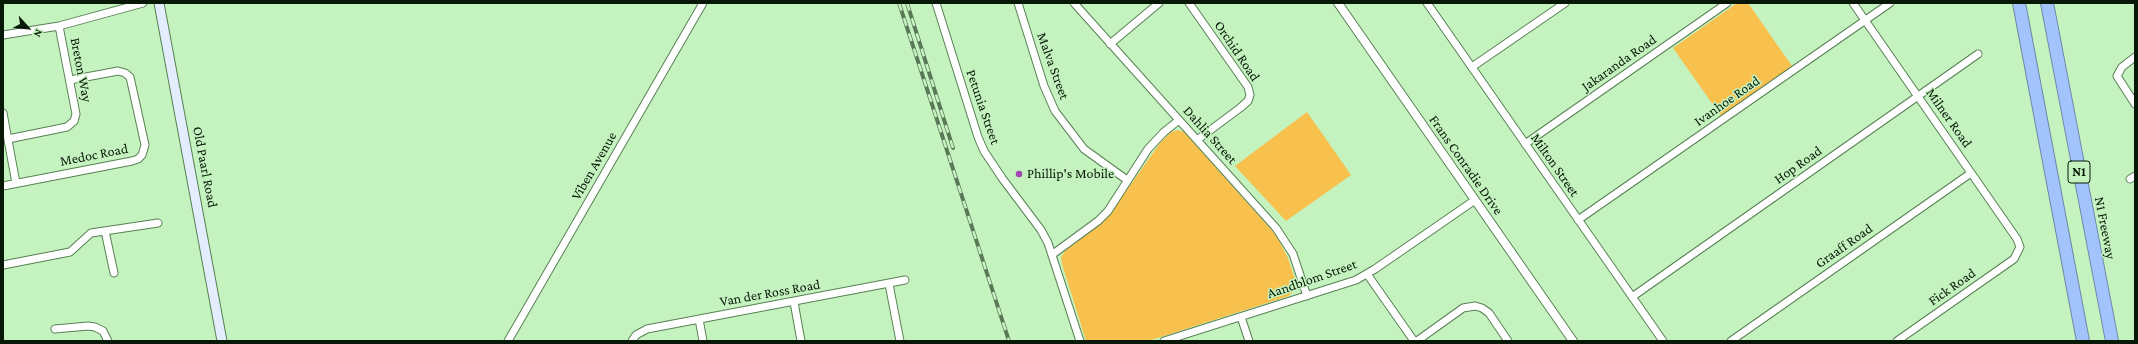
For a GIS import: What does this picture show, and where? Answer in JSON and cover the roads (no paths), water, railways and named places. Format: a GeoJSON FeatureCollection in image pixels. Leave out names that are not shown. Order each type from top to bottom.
{"type":"FeatureCollection","features":[{"type":"Feature","properties":{"kind":"highway","name":"N1"},"geometry":{"type":"LineString","coordinates":[[2018,3],[2083,341]]}},
{"type":"Feature","properties":{"kind":"highway","name":"N1 Freeway"},"geometry":{"type":"LineString","coordinates":[[2047,3],[2112,341]]}},
{"type":"Feature","properties":{"kind":"main road","name":"Old Paarl Road"},"geometry":{"type":"LineString","coordinates":[[159,3],[223,340]]}},
{"type":"Feature","properties":{"kind":"street"},"geometry":{"type":"LineString","coordinates":[[3,35],[59,26],[143,3]]}},
{"type":"Feature","properties":{"kind":"street","name":"Viben Avenue"},"geometry":{"type":"LineString","coordinates":[[508,341],[703,3]]}},
{"type":"Feature","properties":{"kind":"street","name":"Petunia Street"},"geometry":{"type":"LineString","coordinates":[[936,3],[981,144],[1002,178],[1041,230],[1053,254],[1080,341]]}},
{"type":"Feature","properties":{"kind":"street","name":"Malva Street"},"geometry":{"type":"LineString","coordinates":[[1018,3],[1044,86],[1055,110],[1084,149],[1127,180]]}},
{"type":"Feature","properties":{"kind":"street","name":"Dahlia Street"},"geometry":{"type":"LineString","coordinates":[[1074,3],[1286,241],[1293,254],[1307,296]]}},
{"type":"Feature","properties":{"kind":"street"},"geometry":{"type":"LineString","coordinates":[[1110,44],[1159,3]]}},
{"type":"Feature","properties":{"kind":"street","name":"Orchid Road"},"geometry":{"type":"LineString","coordinates":[[1189,3],[1248,87],[1250,95],[1244,105],[1197,140]]}},
{"type":"Feature","properties":{"kind":"street","name":"Frans Conradie Drive"},"geometry":{"type":"LineString","coordinates":[[1338,3],[1573,341]]}},
{"type":"Feature","properties":{"kind":"street","name":"Milton Street"},"geometry":{"type":"LineString","coordinates":[[1427,3],[1663,341]]}},
{"type":"Feature","properties":{"kind":"street"},"geometry":{"type":"LineString","coordinates":[[1472,67],[1565,3]]}},
{"type":"Feature","properties":{"kind":"street","name":"Jakaranda Road"},"geometry":{"type":"LineString","coordinates":[[1525,144],[1727,3]]}},
{"type":"Feature","properties":{"kind":"street","name":"Milner Road"},"geometry":{"type":"LineString","coordinates":[[1853,3],[2017,239],[2019,250]]}},
{"type":"Feature","properties":{"kind":"street","name":"Ivanhoe Road"},"geometry":{"type":"LineString","coordinates":[[1578,220],[1890,3]]}},
{"type":"Feature","properties":{"kind":"street","name":"Breton Way"},"geometry":{"type":"LineString","coordinates":[[8,139],[67,127],[72,124],[76,114],[59,26]]}},
{"type":"Feature","properties":{"kind":"street","name":"Hop Road"},"geometry":{"type":"LineString","coordinates":[[1632,296],[1978,54]]}},
{"type":"Feature","properties":{"kind":"street"},"geometry":{"type":"LineString","coordinates":[[2135,57],[2117,73],[2117,78],[2135,104]]}},
{"type":"Feature","properties":{"kind":"street","name":"Medoc Road"},"geometry":{"type":"LineString","coordinates":[[3,186],[135,160],[144,152],[145,145],[132,82],[128,75],[118,71],[70,80]]}},
{"type":"Feature","properties":{"kind":"street"},"geometry":{"type":"LineString","coordinates":[[3,113],[16,183]]}},
{"type":"Feature","properties":{"kind":"street"},"geometry":{"type":"LineString","coordinates":[[1053,254],[1098,221],[1108,211],[1148,149],[1164,132],[1179,120]]}},
{"type":"Feature","properties":{"kind":"street","name":"Graaff Road"},"geometry":{"type":"LineString","coordinates":[[1731,341],[1971,173]]}},
{"type":"Feature","properties":{"kind":"street","name":"Aandblom Street"},"geometry":{"type":"LineString","coordinates":[[1165,341],[1344,285],[1367,274],[1475,200]]}},
{"type":"Feature","properties":{"kind":"street"},"geometry":{"type":"LineString","coordinates":[[3,265],[70,252],[90,234],[158,223]]}},
{"type":"Feature","properties":{"kind":"street"},"geometry":{"type":"LineString","coordinates":[[105,231],[114,273]]}},
{"type":"Feature","properties":{"kind":"street","name":"Fick Road"},"geometry":{"type":"LineString","coordinates":[[1897,341],[2014,259],[2019,250]]}},
{"type":"Feature","properties":{"kind":"street"},"geometry":{"type":"LineString","coordinates":[[1367,274],[1414,341]]}},
{"type":"Feature","properties":{"kind":"street","name":"Van der Ross Road"},"geometry":{"type":"LineString","coordinates":[[632,341],[641,332],[699,319],[905,280]]}},
{"type":"Feature","properties":{"kind":"street"},"geometry":{"type":"LineString","coordinates":[[889,284],[900,341]]}},
{"type":"Feature","properties":{"kind":"street"},"geometry":{"type":"LineString","coordinates":[[794,302],[801,341]]}},
{"type":"Feature","properties":{"kind":"street"},"geometry":{"type":"LineString","coordinates":[[1417,341],[1463,308],[1475,306],[1482,308],[1489,313],[1508,341]]}},
{"type":"Feature","properties":{"kind":"street"},"geometry":{"type":"LineString","coordinates":[[1241,317],[1249,341]]}},
{"type":"Feature","properties":{"kind":"street"},"geometry":{"type":"LineString","coordinates":[[699,319],[703,341]]}},
{"type":"Feature","properties":{"kind":"street"},"geometry":{"type":"LineString","coordinates":[[55,329],[88,326],[95,327],[103,331],[108,341]]}},
{"type":"Feature","properties":{"kind":"railway"},"geometry":{"type":"LineString","coordinates":[[899,3],[1009,341]]}},
{"type":"Feature","properties":{"kind":"railway"},"geometry":{"type":"LineString","coordinates":[[907,3],[953,148]]}},
{"type":"Feature","properties":{"kind":"place","name":"Phillip's Mobile"},"geometry":{"type":"Point","coordinates":[1019,174]}}]}
